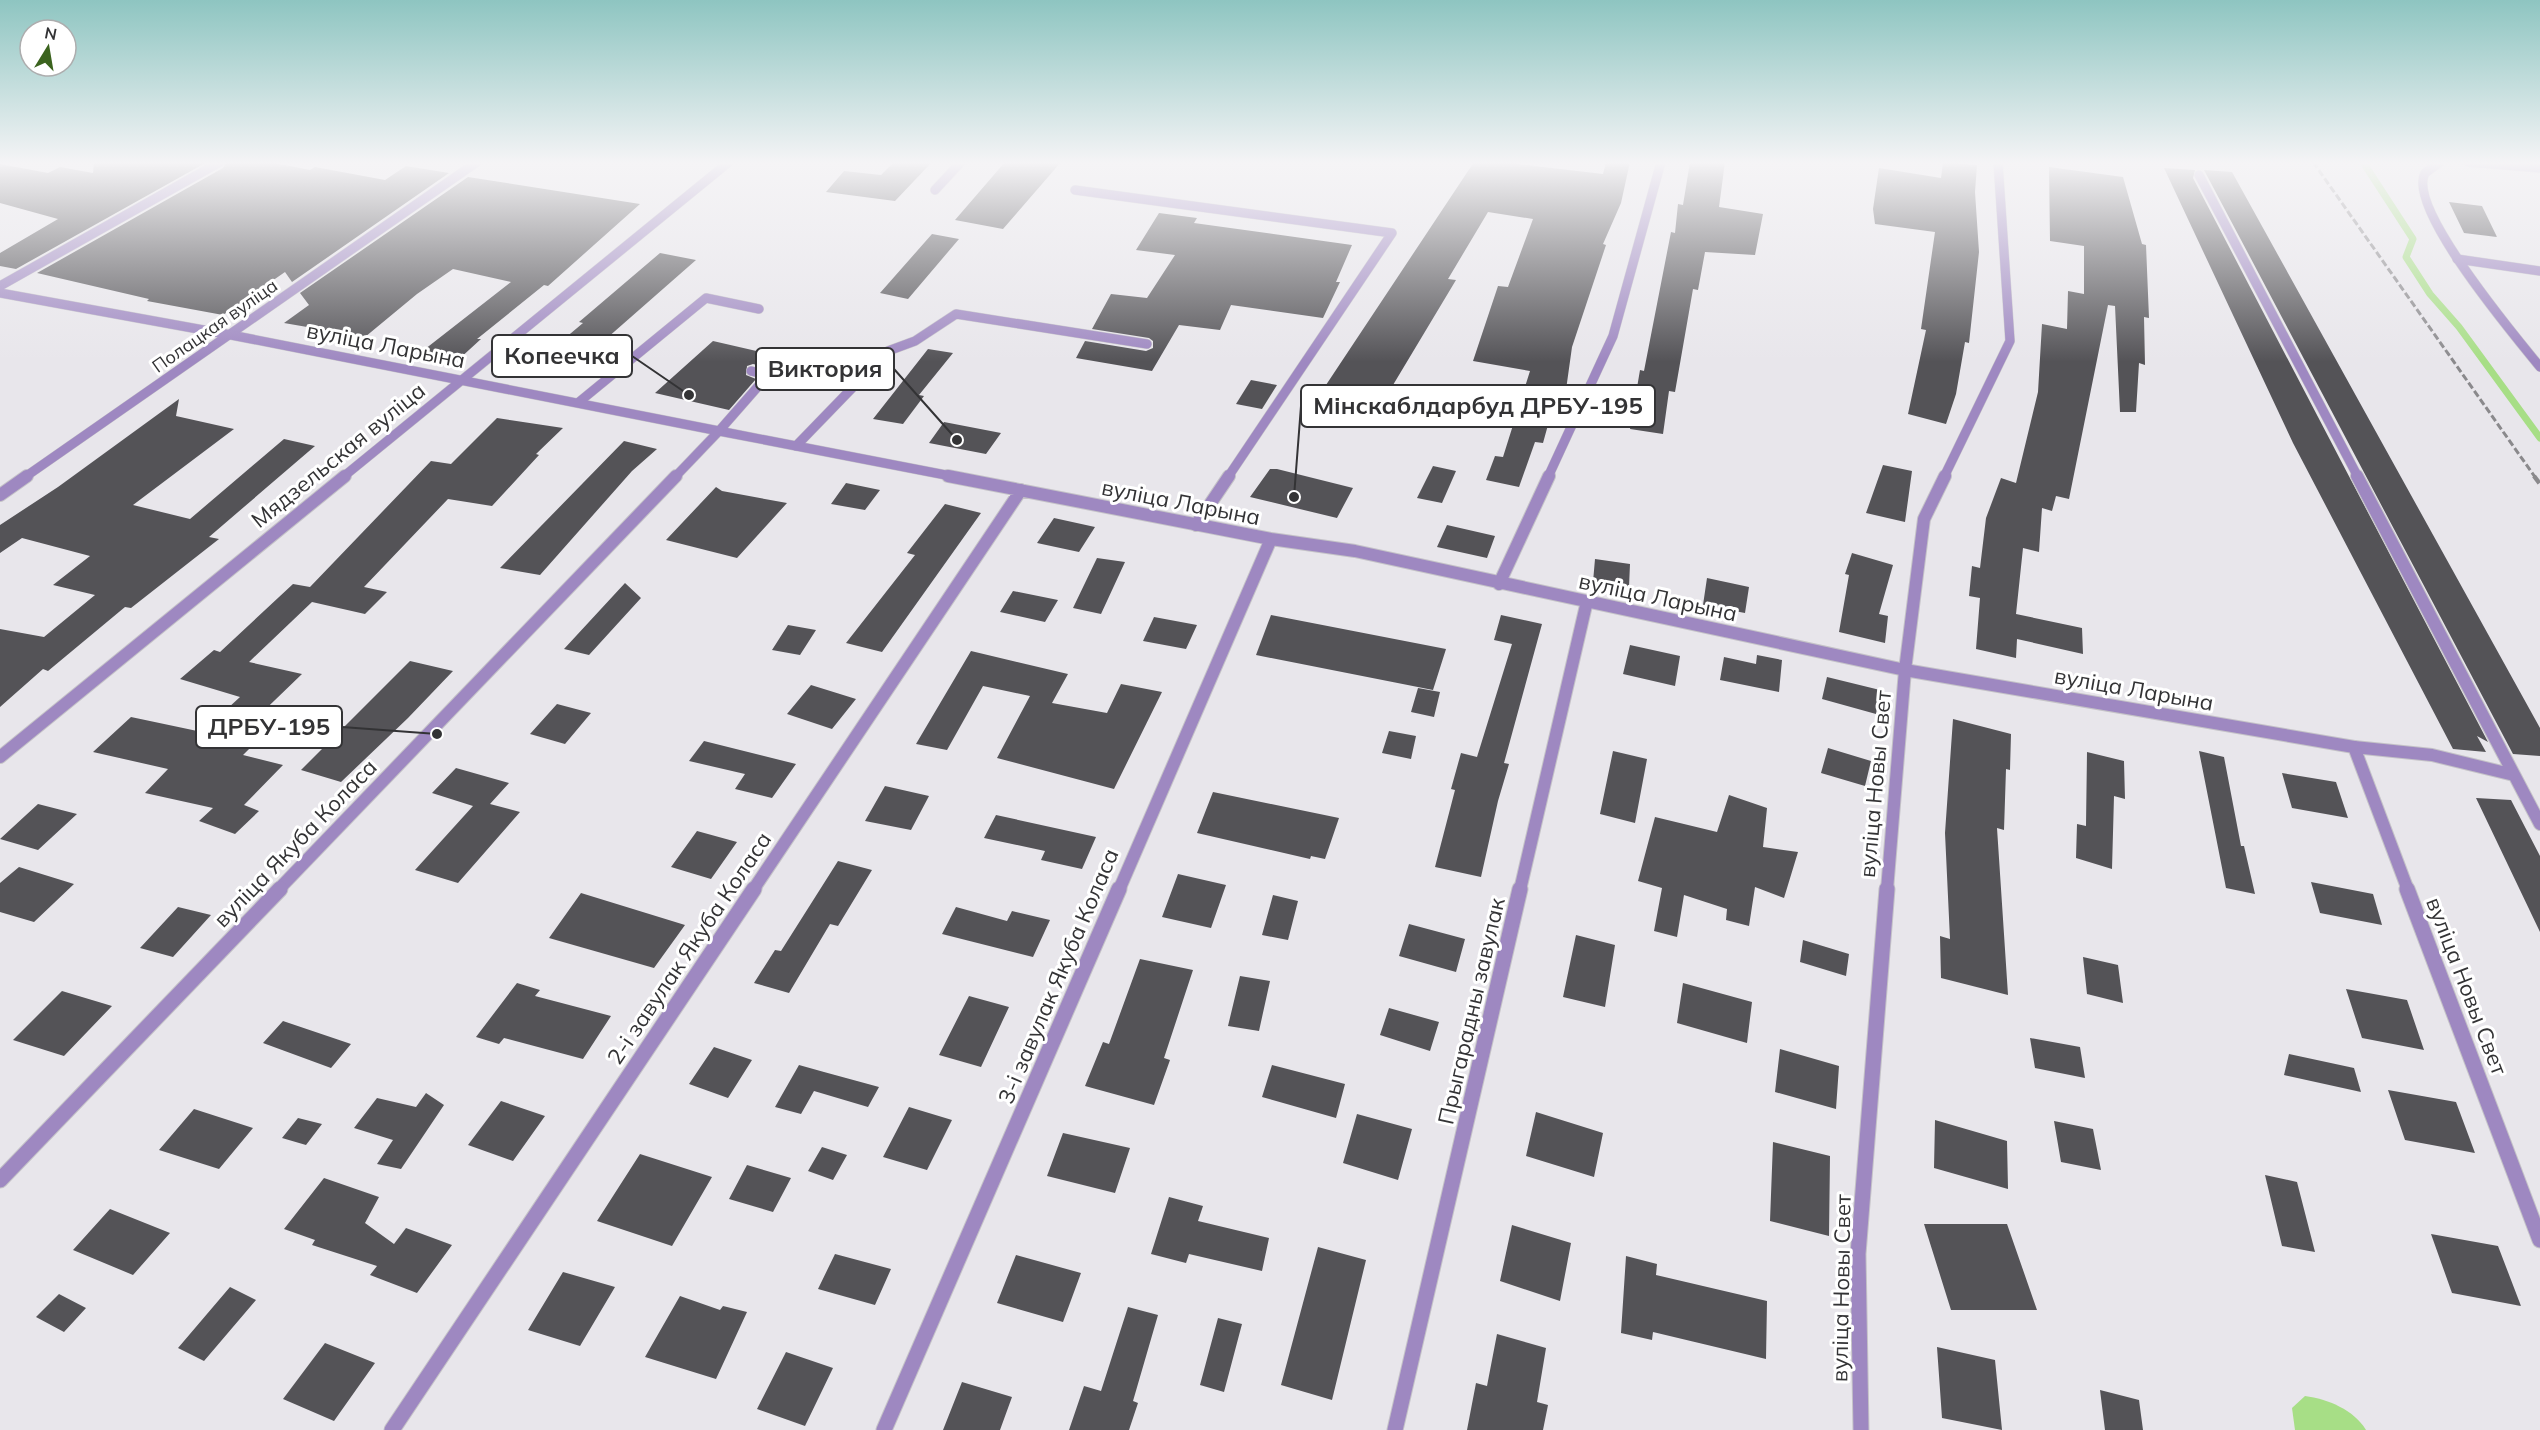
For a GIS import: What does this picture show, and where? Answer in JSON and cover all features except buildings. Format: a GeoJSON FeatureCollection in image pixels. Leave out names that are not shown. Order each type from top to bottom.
{"type":"FeatureCollection","features":[{"type":"Feature","properties":{"kind":"street"},"geometry":{"type":"LineString","coordinates":[[0,286],[102,229]]}},
{"type":"Feature","properties":{"kind":"street","name":"Полацкая вуліца"},"geometry":{"type":"LineString","coordinates":[[0,495],[382,229]]}},
{"type":"Feature","properties":{"kind":"street","name":"Мядзельская вуліца"},"geometry":{"type":"LineString","coordinates":[[0,757],[647,229]]}},
{"type":"Feature","properties":{"kind":"street"},"geometry":{"type":"LineString","coordinates":[[1196,525],[1392,233],[1361,229]]}},
{"type":"Feature","properties":{"kind":"street"},"geometry":{"type":"LineString","coordinates":[[1499,584],[1613,336],[1643,229]]}},
{"type":"Feature","properties":{"kind":"street","name":"вуліца Новы Свет"},"geometry":{"type":"LineString","coordinates":[[1861,1430],[1858,1254],[1905,670],[1924,519],[2010,341],[2002,229]]}},
{"type":"Feature","properties":{"kind":"street"},"geometry":{"type":"LineString","coordinates":[[2227,229],[2540,824]]}},
{"type":"Feature","properties":{"kind":"street"},"geometry":{"type":"LineString","coordinates":[[2442,229],[2457,259],[2485,300],[2540,367]]}},
{"type":"Feature","properties":{"kind":"street"},"geometry":{"type":"LineString","coordinates":[[2457,259],[2540,271]]}},
{"type":"Feature","properties":{"kind":"street","name":"вуліца Ларына"},"geometry":{"type":"LineString","coordinates":[[0,293],[579,402],[1196,525],[1271,539],[1355,550],[1499,584],[1905,670],[2354,747],[2432,755],[2514,775]]}},
{"type":"Feature","properties":{"kind":"street"},"geometry":{"type":"LineString","coordinates":[[579,402],[706,298],[759,309]]}},
{"type":"Feature","properties":{"kind":"street"},"geometry":{"type":"LineString","coordinates":[[796,446],[888,351],[915,341],[956,314],[1147,344]]}},
{"type":"Feature","properties":{"kind":"street","name":"вуліца Якуба Коласа"},"geometry":{"type":"LineString","coordinates":[[0,1180],[719,431],[768,375],[751,371]]}},
{"type":"Feature","properties":{"kind":"street","name":"2-і завулак Якуба Коласа"},"geometry":{"type":"LineString","coordinates":[[392,1430],[1021,490]]}},
{"type":"Feature","properties":{"kind":"street","name":"3-і завулак Якуба Коласа"},"geometry":{"type":"LineString","coordinates":[[884,1430],[1271,539]]}},
{"type":"Feature","properties":{"kind":"street","name":"Прыгарадны завулак"},"geometry":{"type":"LineString","coordinates":[[1395,1430],[1587,601]]}},
{"type":"Feature","properties":{"kind":"street","name":"вуліца Новы Свет"},"geometry":{"type":"LineString","coordinates":[[2354,747],[2540,1240]]}},
{"type":"Feature","properties":{"kind":"shaded area"},"geometry":{"type":"Polygon","coordinates":[[[2305,1396],[2340,1407],[2355,1417],[2366,1430],[2295,1430],[2292,1408],[2305,1396]]]}},
{"type":"Feature","properties":{"kind":"waterway"},"geometry":{"type":"LineString","coordinates":[[2406,229],[2413,239],[2406,257],[2430,294],[2459,327],[2540,438]]}},
{"type":"Feature","properties":{"kind":"railway"},"geometry":{"type":"LineString","coordinates":[[2360,229],[2535,477]]}},
{"type":"Feature","properties":{"kind":"railway"},"geometry":{"type":"LineString","coordinates":[[2534,476],[2540,484]]}},
{"type":"Feature","properties":{"kind":"place","name":"Копеечка"},"geometry":{"type":"Point","coordinates":[689,395]}},
{"type":"Feature","properties":{"kind":"place","name":"Виктория"},"geometry":{"type":"Point","coordinates":[957,440]}},
{"type":"Feature","properties":{"kind":"place","name":"Мінскаблдарбуд ДРБУ-195"},"geometry":{"type":"Point","coordinates":[1294,497]}},
{"type":"Feature","properties":{"kind":"place","name":"ДРБУ-195"},"geometry":{"type":"Point","coordinates":[437,734]}}]}
